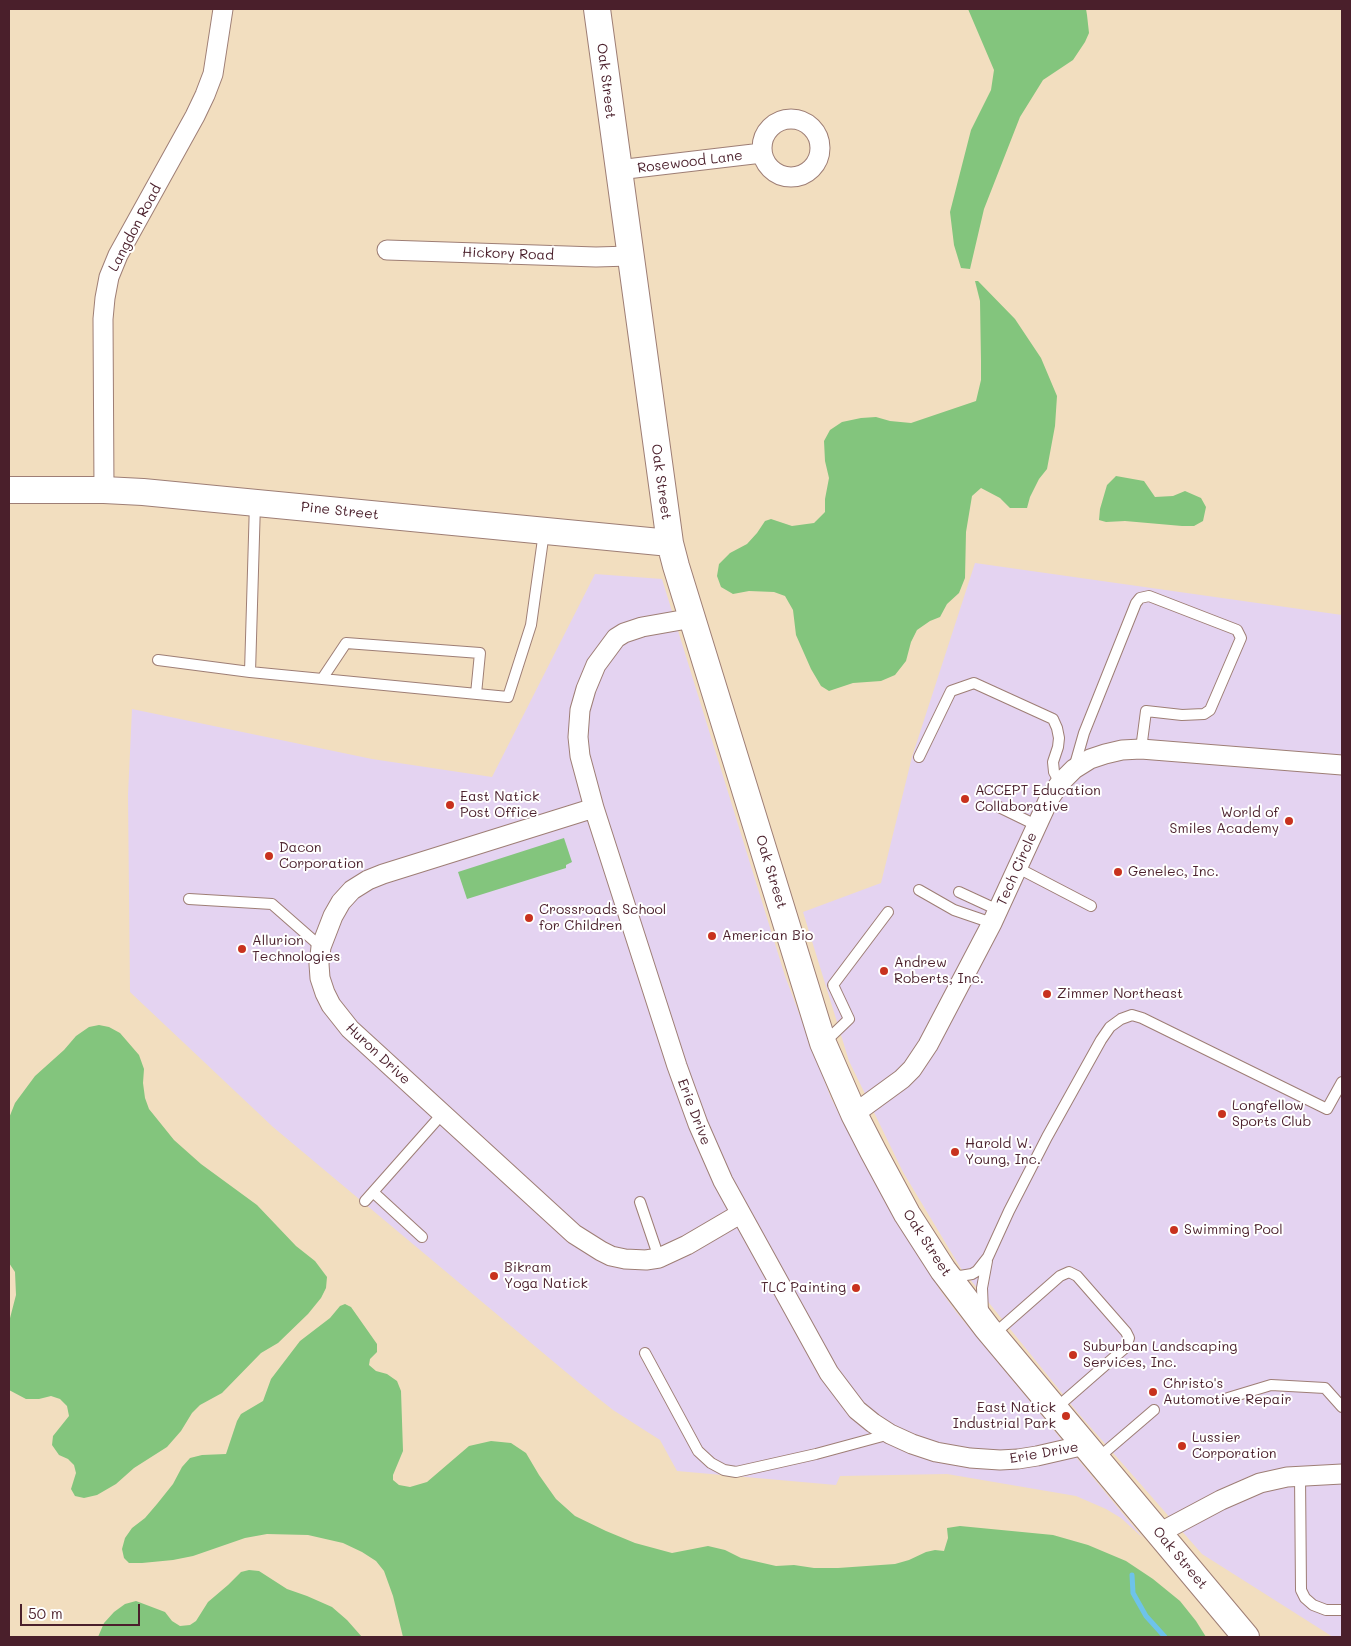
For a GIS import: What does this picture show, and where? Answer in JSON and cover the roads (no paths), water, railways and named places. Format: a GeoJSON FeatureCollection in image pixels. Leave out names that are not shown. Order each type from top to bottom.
{"type":"FeatureCollection","features":[{"type":"Feature","properties":{"kind":"main road","name":"Oak Street"},"geometry":{"type":"LineString","coordinates":[[597,9],[670,543],[823,1043],[854,1114],[907,1214],[943,1270],[990,1332],[1246,1637]]}},
{"type":"Feature","properties":{"kind":"main road","name":"Pine Street"},"geometry":{"type":"LineString","coordinates":[[9,490],[104,490],[178,495],[670,543]]}},
{"type":"Feature","properties":{"kind":"street","name":"Langdon Road"},"geometry":{"type":"LineString","coordinates":[[104,490],[103,319],[109,277],[118,255],[205,95],[213,74],[223,9]]}},
{"type":"Feature","properties":{"kind":"street","name":"Rosewood Lane"},"geometry":{"type":"LineString","coordinates":[[618,170],[762,153]]}},
{"type":"Feature","properties":{"kind":"street","name":"Hickory Road"},"geometry":{"type":"LineString","coordinates":[[387,250],[596,257],[630,256]]}},
{"type":"Feature","properties":{"kind":"street","name":"Erie Drive"},"geometry":{"type":"LineString","coordinates":[[693,618],[653,624],[624,633],[611,643],[596,665],[582,699],[578,731],[580,756],[594,808],[694,1115],[712,1160],[817,1354],[857,1410],[873,1423],[890,1434],[936,1452],[984,1459],[1000,1460],[1091,1452]]}},
{"type":"Feature","properties":{"kind":"street","name":"Tech Circle"},"geometry":{"type":"LineString","coordinates":[[854,1114],[891,1088],[912,1069],[934,1036],[995,916],[1049,799],[1060,782],[1074,769],[1090,759],[1105,754],[1122,750],[1141,749],[1342,766]]}},
{"type":"Feature","properties":{"kind":"street","name":"Huron Drive"},"geometry":{"type":"LineString","coordinates":[[594,808],[383,874],[368,880],[352,890],[341,902],[333,916],[321,947],[320,978],[325,993],[341,1019],[350,1029],[584,1241],[611,1256],[636,1260],[659,1258],[687,1245],[740,1214]]}},
{"type":"Feature","properties":{"kind":"street"},"geometry":{"type":"LineString","coordinates":[[1160,1534],[1200,1511],[1247,1488],[1274,1479],[1342,1474]]}},
{"type":"Feature","properties":{"kind":"lane"},"geometry":{"type":"LineString","coordinates":[[250,672],[255,503]]}},
{"type":"Feature","properties":{"kind":"lane"},"geometry":{"type":"LineString","coordinates":[[158,660],[250,672],[508,697],[531,625],[544,532]]}},
{"type":"Feature","properties":{"kind":"lane"},"geometry":{"type":"LineString","coordinates":[[1074,769],[1084,733],[1136,603],[1140,598],[1147,596],[1237,630],[1241,638],[1210,710],[1204,714],[1182,715],[1146,712],[1141,749]]}},
{"type":"Feature","properties":{"kind":"lane"},"geometry":{"type":"LineString","coordinates":[[322,679],[346,643],[480,653],[476,694]]}},
{"type":"Feature","properties":{"kind":"lane"},"geometry":{"type":"LineString","coordinates":[[919,757],[951,691],[974,683],[1053,719],[1059,738],[1053,762],[1054,772],[1060,782]]}},
{"type":"Feature","properties":{"kind":"lane"},"geometry":{"type":"LineString","coordinates":[[999,807],[1036,825]]}},
{"type":"Feature","properties":{"kind":"lane"},"geometry":{"type":"LineString","coordinates":[[1018,868],[1091,906]]}},
{"type":"Feature","properties":{"kind":"lane"},"geometry":{"type":"LineString","coordinates":[[919,890],[954,910],[995,916]]}},
{"type":"Feature","properties":{"kind":"lane"},"geometry":{"type":"LineString","coordinates":[[959,892],[995,916]]}},
{"type":"Feature","properties":{"kind":"lane"},"geometry":{"type":"LineString","coordinates":[[189,900],[272,904],[321,947]]}},
{"type":"Feature","properties":{"kind":"lane"},"geometry":{"type":"LineString","coordinates":[[823,1043],[849,1019],[833,985],[888,912]]}},
{"type":"Feature","properties":{"kind":"lane"},"geometry":{"type":"LineString","coordinates":[[1055,1409],[1126,1347],[1129,1338],[1126,1332],[1077,1276],[1069,1272],[1060,1276],[990,1332],[982,1310],[982,1288],[988,1257],[1009,1211],[1051,1129],[1110,1027],[1121,1019],[1132,1016],[1142,1018],[1327,1109],[1342,1082]]}},
{"type":"Feature","properties":{"kind":"lane"},"geometry":{"type":"LineString","coordinates":[[365,1201],[443,1113]]}},
{"type":"Feature","properties":{"kind":"lane"},"geometry":{"type":"LineString","coordinates":[[373,1192],[422,1237]]}},
{"type":"Feature","properties":{"kind":"lane"},"geometry":{"type":"LineString","coordinates":[[640,1202],[659,1258]]}},
{"type":"Feature","properties":{"kind":"lane"},"geometry":{"type":"LineString","coordinates":[[943,1270],[960,1276],[972,1274],[988,1257]]}},
{"type":"Feature","properties":{"kind":"lane"},"geometry":{"type":"LineString","coordinates":[[645,1353],[698,1451],[711,1463],[724,1470],[736,1472],[816,1454],[890,1434]]}},
{"type":"Feature","properties":{"kind":"lane"},"geometry":{"type":"LineString","coordinates":[[1228,1398],[1271,1385],[1325,1388],[1342,1407]]}},
{"type":"Feature","properties":{"kind":"lane"},"geometry":{"type":"LineString","coordinates":[[1091,1452],[1154,1410]]}},
{"type":"Feature","properties":{"kind":"lane"},"geometry":{"type":"LineString","coordinates":[[1300,1476],[1301,1590],[1305,1598],[1313,1605],[1326,1610],[1342,1610]]}},
{"type":"Feature","properties":{"kind":"waterway"},"geometry":{"type":"LineString","coordinates":[[1132,1575],[1133,1593],[1146,1616],[1165,1637]]}},
{"type":"Feature","properties":{"kind":"place","name":"ACCEPT Education Collaborative"},"geometry":{"type":"Point","coordinates":[965,799]}},
{"type":"Feature","properties":{"kind":"place","name":"East Natick Post Office"},"geometry":{"type":"Point","coordinates":[450,805]}},
{"type":"Feature","properties":{"kind":"place","name":"World of Smiles Academy"},"geometry":{"type":"Point","coordinates":[1289,821]}},
{"type":"Feature","properties":{"kind":"place","name":"Dacon Corporation"},"geometry":{"type":"Point","coordinates":[269,856]}},
{"type":"Feature","properties":{"kind":"place","name":"Genelec, Inc."},"geometry":{"type":"Point","coordinates":[1118,872]}},
{"type":"Feature","properties":{"kind":"place","name":"Crossroads School for Children"},"geometry":{"type":"Point","coordinates":[529,918]}},
{"type":"Feature","properties":{"kind":"place","name":"American Bio"},"geometry":{"type":"Point","coordinates":[712,936]}},
{"type":"Feature","properties":{"kind":"place","name":"Allurion Technologies"},"geometry":{"type":"Point","coordinates":[242,949]}},
{"type":"Feature","properties":{"kind":"place","name":"Andrew Roberts, Inc."},"geometry":{"type":"Point","coordinates":[884,971]}},
{"type":"Feature","properties":{"kind":"place","name":"Zimmer Northeast"},"geometry":{"type":"Point","coordinates":[1047,994]}},
{"type":"Feature","properties":{"kind":"place","name":"Longfellow Sports Club"},"geometry":{"type":"Point","coordinates":[1222,1114]}},
{"type":"Feature","properties":{"kind":"place","name":"Harold W. Young, Inc."},"geometry":{"type":"Point","coordinates":[955,1152]}},
{"type":"Feature","properties":{"kind":"place","name":"Swimming Pool"},"geometry":{"type":"Point","coordinates":[1174,1230]}},
{"type":"Feature","properties":{"kind":"place","name":"Bikram Yoga Natick"},"geometry":{"type":"Point","coordinates":[494,1276]}},
{"type":"Feature","properties":{"kind":"place","name":"TLC Painting"},"geometry":{"type":"Point","coordinates":[856,1288]}},
{"type":"Feature","properties":{"kind":"place","name":"Suburban Landscaping Services, Inc."},"geometry":{"type":"Point","coordinates":[1073,1355]}},
{"type":"Feature","properties":{"kind":"place","name":"Christo's Automotive Repair"},"geometry":{"type":"Point","coordinates":[1153,1392]}},
{"type":"Feature","properties":{"kind":"place","name":"East Natick Industrial Park"},"geometry":{"type":"Point","coordinates":[1066,1416]}},
{"type":"Feature","properties":{"kind":"place","name":"Lussier Corporation"},"geometry":{"type":"Point","coordinates":[1182,1446]}}]}
